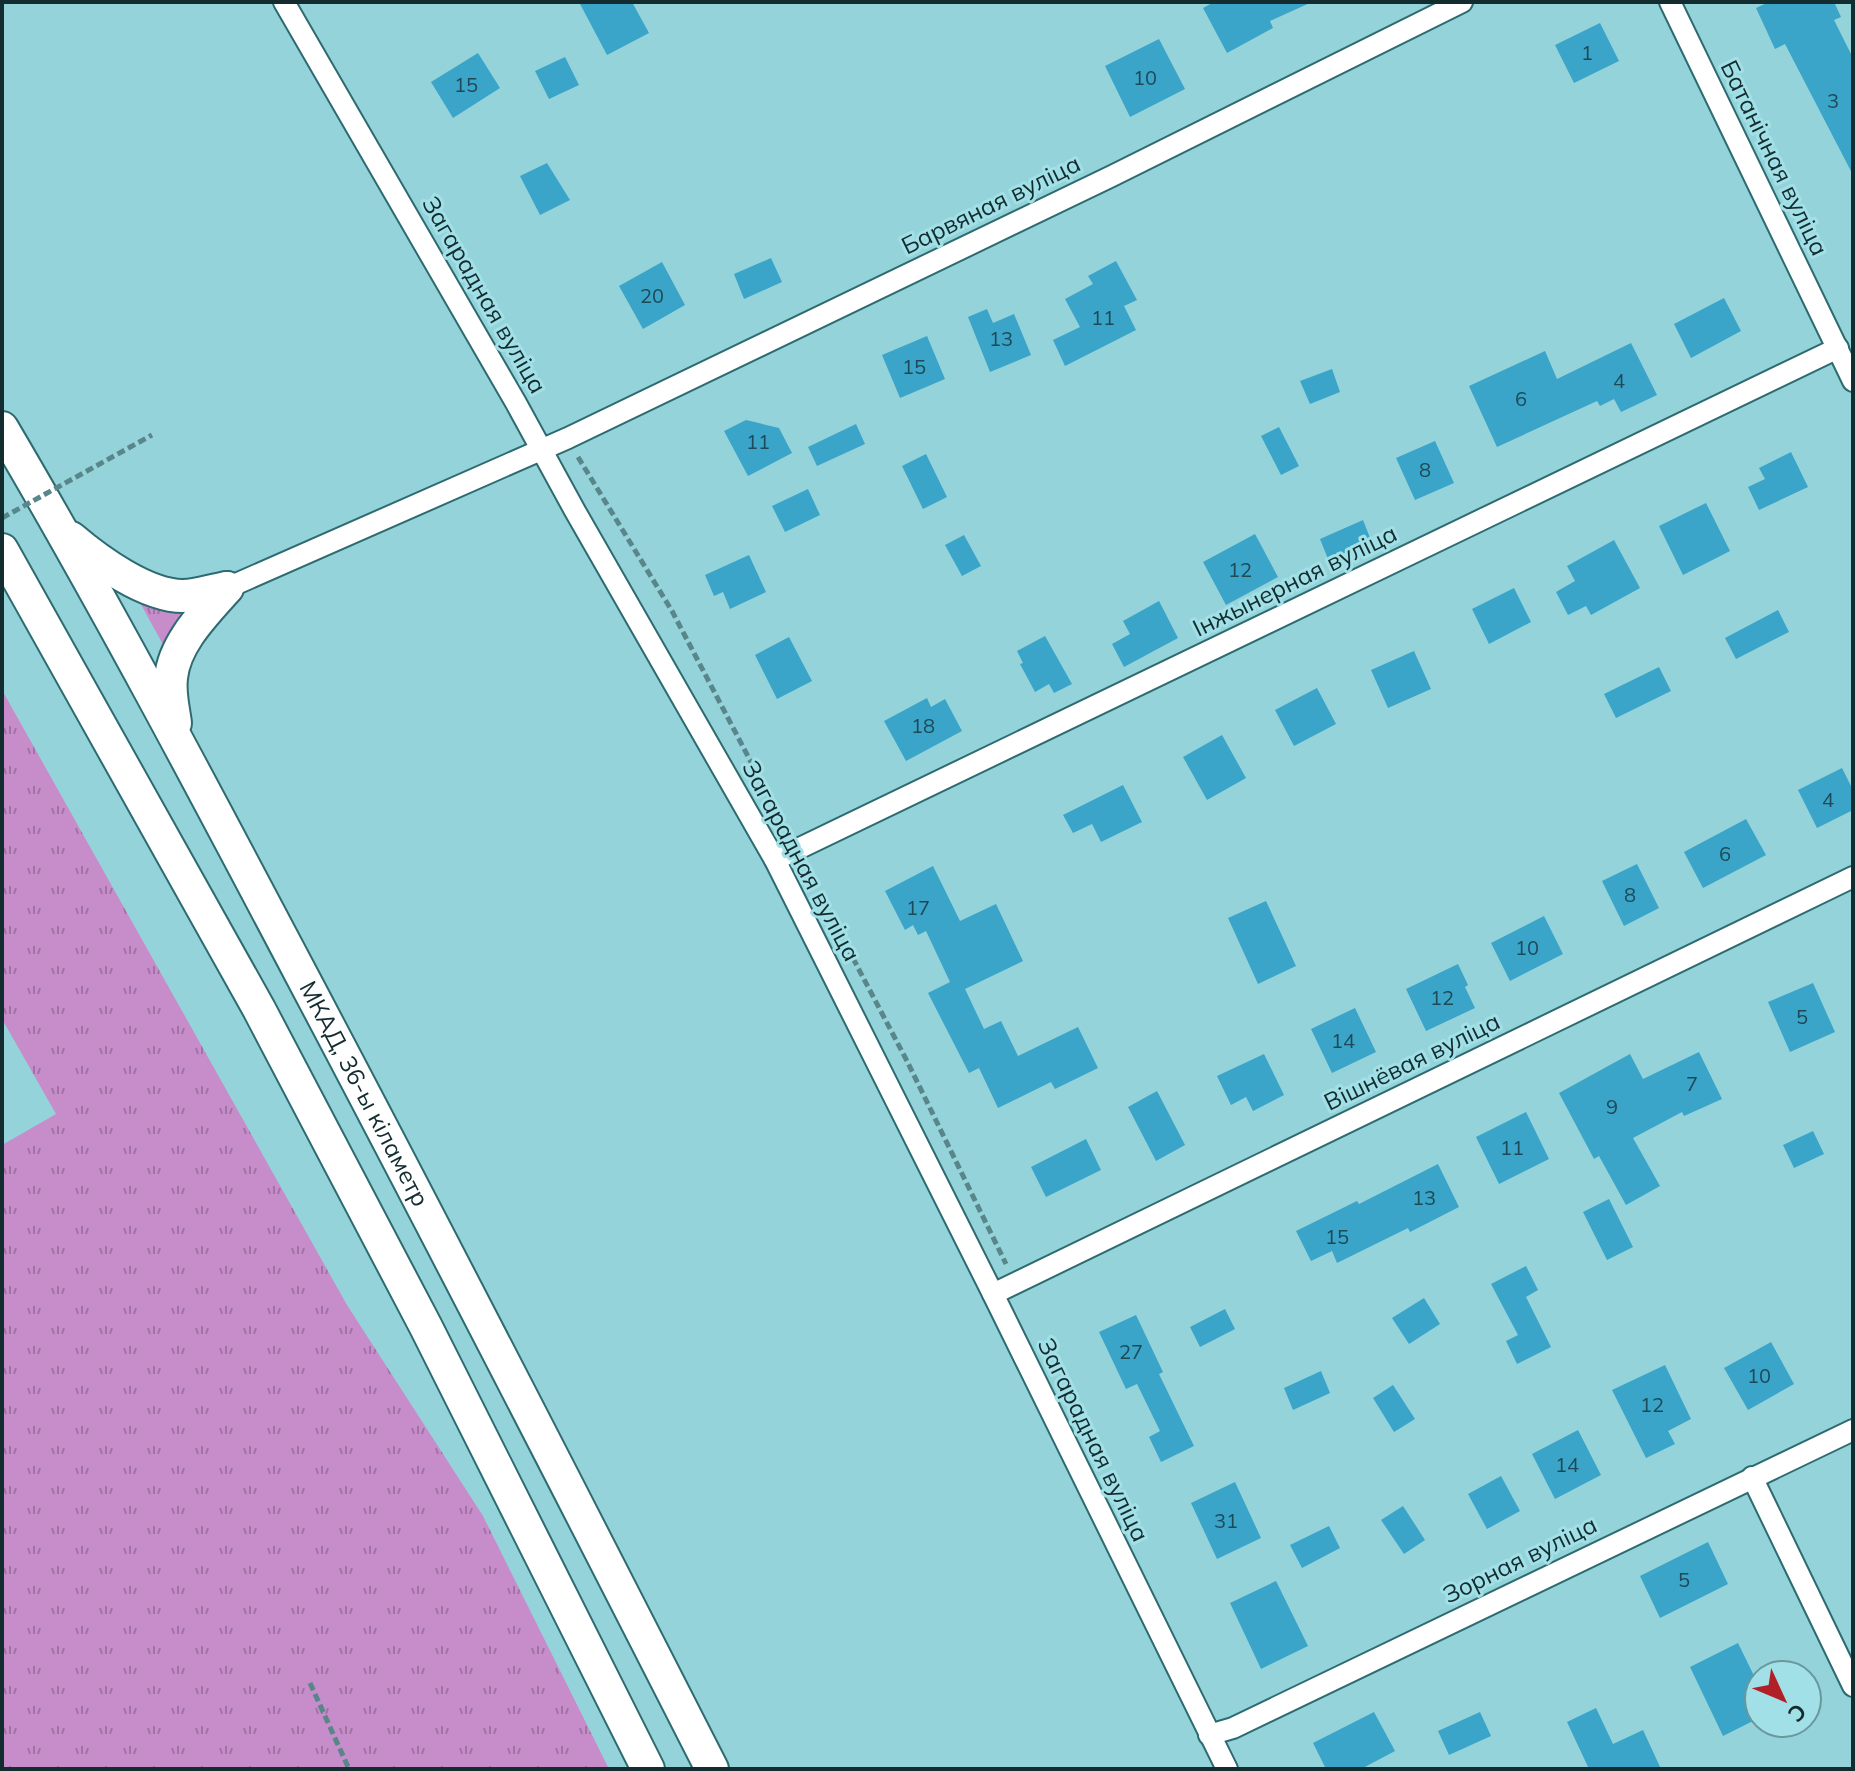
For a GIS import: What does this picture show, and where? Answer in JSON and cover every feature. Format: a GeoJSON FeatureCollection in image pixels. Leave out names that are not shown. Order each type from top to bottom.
{"type":"FeatureCollection","features":[{"type":"Feature","properties":{"kind":"highway","name":"МКАД, 36-ы кіламетр"},"geometry":{"type":"LineString","coordinates":[[2,428],[178,742],[485,1324],[712,1769]]}},
{"type":"Feature","properties":{"kind":"highway"},"geometry":{"type":"LineString","coordinates":[[63,532],[100,560],[152,590],[182,596],[227,588]]}},
{"type":"Feature","properties":{"kind":"highway"},"geometry":{"type":"LineString","coordinates":[[2,550],[267,1023],[426,1327],[648,1769]]}},
{"type":"Feature","properties":{"kind":"highway"},"geometry":{"type":"LineString","coordinates":[[178,742],[171,677],[181,646],[227,588]]}},
{"type":"Feature","properties":{"kind":"street","name":"Загарадная вуліца"},"geometry":{"type":"LineString","coordinates":[[284,2],[775,860],[1227,1769]]}},
{"type":"Feature","properties":{"kind":"street","name":"Барвяная вуліца"},"geometry":{"type":"LineString","coordinates":[[227,588],[541,450],[1112,176],[1462,2]]}},
{"type":"Feature","properties":{"kind":"street","name":"Батанічная вуліца"},"geometry":{"type":"LineString","coordinates":[[1670,2],[1853,381]]}},
{"type":"Feature","properties":{"kind":"street","name":"Інжынерная вуліца"},"geometry":{"type":"LineString","coordinates":[[775,860],[1838,348]]}},
{"type":"Feature","properties":{"kind":"street","name":"Вішнёвая вуліца"},"geometry":{"type":"LineString","coordinates":[[993,1294],[1853,877]]}},
{"type":"Feature","properties":{"kind":"street","name":"Зорная вуліца"},"geometry":{"type":"LineString","coordinates":[[1209,1735],[1233,1728],[1853,1430]]}},
{"type":"Feature","properties":{"kind":"street"},"geometry":{"type":"LineString","coordinates":[[1752,1477],[1853,1686]]}},
{"type":"Feature","properties":{"kind":"path"},"geometry":{"type":"LineString","coordinates":[[2,518],[152,435]]}},
{"type":"Feature","properties":{"kind":"path"},"geometry":{"type":"LineString","coordinates":[[310,1683],[349,1769]]}},
{"type":"Feature","properties":{"kind":"green space"},"geometry":{"type":"Polygon","coordinates":[[[138,599],[191,606],[174,625],[166,650],[138,599]]]}},
{"type":"Feature","properties":{"kind":"green space"},"geometry":{"type":"Polygon","coordinates":[[[2,690],[347,1305],[483,1516],[609,1769],[2,1769],[2,1145],[56,1114],[2,1019],[2,690]]]}},
{"type":"Feature","properties":{"kind":"building"},"geometry":{"type":"Polygon","coordinates":[[[579,2],[632,2],[649,33],[607,55],[579,2]]]}},
{"type":"Feature","properties":{"kind":"building"},"geometry":{"type":"Polygon","coordinates":[[[1214,2],[1312,2],[1270,21],[1273,28],[1227,53],[1203,8],[1214,2]]]}},
{"type":"Feature","properties":{"kind":"building"},"geometry":{"type":"Polygon","coordinates":[[[1769,2],[1834,2],[1841,17],[1834,20],[1853,58],[1853,175],[1785,44],[1775,49],[1756,8],[1769,2]]]}},
{"type":"Feature","properties":{"kind":"building"},"geometry":{"type":"Polygon","coordinates":[[[1600,23],[1619,61],[1574,83],[1555,45],[1600,23]]]}},
{"type":"Feature","properties":{"kind":"building"},"geometry":{"type":"Polygon","coordinates":[[[1159,39],[1185,89],[1130,117],[1105,66],[1159,39]]]}},
{"type":"Feature","properties":{"kind":"building"},"geometry":{"type":"Polygon","coordinates":[[[478,53],[500,88],[453,118],[431,82],[478,53]]]}},
{"type":"Feature","properties":{"kind":"building"},"geometry":{"type":"Polygon","coordinates":[[[565,57],[579,85],[549,99],[535,71],[565,57]]]}},
{"type":"Feature","properties":{"kind":"building"},"geometry":{"type":"Polygon","coordinates":[[[547,163],[570,200],[540,215],[520,176],[547,163]]]}},
{"type":"Feature","properties":{"kind":"building"},"geometry":{"type":"Polygon","coordinates":[[[771,258],[782,282],[744,299],[734,274],[771,258]]]}},
{"type":"Feature","properties":{"kind":"building"},"geometry":{"type":"Polygon","coordinates":[[[1116,261],[1137,300],[1124,306],[1136,330],[1065,366],[1053,340],[1080,327],[1065,299],[1093,284],[1088,276],[1116,261]]]}},
{"type":"Feature","properties":{"kind":"building"},"geometry":{"type":"Polygon","coordinates":[[[662,262],[685,305],[643,329],[619,286],[662,262]]]}},
{"type":"Feature","properties":{"kind":"building"},"geometry":{"type":"Polygon","coordinates":[[[1724,298],[1741,331],[1691,358],[1674,324],[1724,298]]]}},
{"type":"Feature","properties":{"kind":"building"},"geometry":{"type":"Polygon","coordinates":[[[987,309],[993,323],[1014,314],[1031,355],[990,372],[968,317],[987,309]]]}},
{"type":"Feature","properties":{"kind":"building"},"geometry":{"type":"Polygon","coordinates":[[[927,336],[945,379],[900,398],[882,355],[927,336]]]}},
{"type":"Feature","properties":{"kind":"building"},"geometry":{"type":"Polygon","coordinates":[[[1631,343],[1657,395],[1621,412],[1614,399],[1600,406],[1597,401],[1497,447],[1469,386],[1545,351],[1557,379],[1631,343]]]}},
{"type":"Feature","properties":{"kind":"building"},"geometry":{"type":"Polygon","coordinates":[[[1332,369],[1340,392],[1310,404],[1300,381],[1332,369]]]}},
{"type":"Feature","properties":{"kind":"building"},"geometry":{"type":"Polygon","coordinates":[[[746,420],[779,428],[792,453],[748,476],[724,431],[746,420]]]}},
{"type":"Feature","properties":{"kind":"building"},"geometry":{"type":"Polygon","coordinates":[[[856,424],[865,444],[817,466],[808,447],[856,424]]]}},
{"type":"Feature","properties":{"kind":"building"},"geometry":{"type":"Polygon","coordinates":[[[1279,427],[1299,466],[1281,475],[1261,436],[1279,427]]]}},
{"type":"Feature","properties":{"kind":"building"},"geometry":{"type":"Polygon","coordinates":[[[1435,441],[1454,483],[1415,500],[1396,458],[1435,441]]]}},
{"type":"Feature","properties":{"kind":"building"},"geometry":{"type":"Polygon","coordinates":[[[1791,452],[1808,487],[1759,510],[1748,487],[1765,479],[1759,468],[1791,452]]]}},
{"type":"Feature","properties":{"kind":"building"},"geometry":{"type":"Polygon","coordinates":[[[926,454],[947,497],[923,509],[902,466],[926,454]]]}},
{"type":"Feature","properties":{"kind":"building"},"geometry":{"type":"Polygon","coordinates":[[[808,489],[820,515],[785,532],[772,506],[808,489]]]}},
{"type":"Feature","properties":{"kind":"building"},"geometry":{"type":"Polygon","coordinates":[[[1706,503],[1730,551],[1683,575],[1659,526],[1706,503]]]}},
{"type":"Feature","properties":{"kind":"building"},"geometry":{"type":"Polygon","coordinates":[[[1363,520],[1372,543],[1328,559],[1320,539],[1363,520]]]}},
{"type":"Feature","properties":{"kind":"building"},"geometry":{"type":"Polygon","coordinates":[[[1255,534],[1278,577],[1226,605],[1203,562],[1255,534]]]}},
{"type":"Feature","properties":{"kind":"building"},"geometry":{"type":"Polygon","coordinates":[[[964,535],[981,566],[962,576],[945,545],[964,535]]]}},
{"type":"Feature","properties":{"kind":"building"},"geometry":{"type":"Polygon","coordinates":[[[1614,540],[1640,588],[1591,615],[1586,606],[1568,615],[1556,592],[1575,581],[1567,566],[1614,540]]]}},
{"type":"Feature","properties":{"kind":"building"},"geometry":{"type":"Polygon","coordinates":[[[749,555],[766,592],[730,609],[723,592],[714,596],[705,575],[749,555]]]}},
{"type":"Feature","properties":{"kind":"building"},"geometry":{"type":"Polygon","coordinates":[[[1514,588],[1531,622],[1489,644],[1472,609],[1514,588]]]}},
{"type":"Feature","properties":{"kind":"building"},"geometry":{"type":"Polygon","coordinates":[[[1159,601],[1178,638],[1124,667],[1112,644],[1130,634],[1123,621],[1159,601]]]}},
{"type":"Feature","properties":{"kind":"building"},"geometry":{"type":"Polygon","coordinates":[[[1778,610],[1789,632],[1736,659],[1725,638],[1778,610]]]}},
{"type":"Feature","properties":{"kind":"building"},"geometry":{"type":"Polygon","coordinates":[[[1045,636],[1072,684],[1054,693],[1049,684],[1035,692],[1020,664],[1023,663],[1017,651],[1045,636]]]}},
{"type":"Feature","properties":{"kind":"building"},"geometry":{"type":"Polygon","coordinates":[[[789,637],[812,681],[777,699],[755,655],[789,637]]]}},
{"type":"Feature","properties":{"kind":"building"},"geometry":{"type":"Polygon","coordinates":[[[1414,651],[1431,689],[1388,708],[1371,670],[1414,651]]]}},
{"type":"Feature","properties":{"kind":"building"},"geometry":{"type":"Polygon","coordinates":[[[1659,667],[1671,691],[1616,718],[1604,694],[1659,667]]]}},
{"type":"Feature","properties":{"kind":"building"},"geometry":{"type":"Polygon","coordinates":[[[1317,688],[1336,724],[1294,746],[1275,710],[1317,688]]]}},
{"type":"Feature","properties":{"kind":"building"},"geometry":{"type":"Polygon","coordinates":[[[927,698],[931,707],[945,699],[962,731],[906,761],[884,721],[927,698]]]}},
{"type":"Feature","properties":{"kind":"building"},"geometry":{"type":"Polygon","coordinates":[[[1222,735],[1246,778],[1207,800],[1183,757],[1222,735]]]}},
{"type":"Feature","properties":{"kind":"building"},"geometry":{"type":"Polygon","coordinates":[[[1842,768],[1853,790],[1853,810],[1817,828],[1798,790],[1842,768]]]}},
{"type":"Feature","properties":{"kind":"building"},"geometry":{"type":"Polygon","coordinates":[[[1123,785],[1142,822],[1101,842],[1092,824],[1073,833],[1063,815],[1123,785]]]}},
{"type":"Feature","properties":{"kind":"building"},"geometry":{"type":"Polygon","coordinates":[[[1746,819],[1766,855],[1703,888],[1684,852],[1746,819]]]}},
{"type":"Feature","properties":{"kind":"building"},"geometry":{"type":"Polygon","coordinates":[[[1637,864],[1659,908],[1624,926],[1602,881],[1637,864]]]}},
{"type":"Feature","properties":{"kind":"building"},"geometry":{"type":"Polygon","coordinates":[[[933,866],[960,921],[996,904],[1023,961],[965,989],[984,1029],[1001,1021],[1018,1056],[1078,1027],[1098,1068],[1055,1089],[1051,1082],[998,1108],[979,1068],[969,1073],[928,993],[950,982],[926,931],[918,935],[913,925],[905,930],[885,891],[933,866]]]}},
{"type":"Feature","properties":{"kind":"building"},"geometry":{"type":"Polygon","coordinates":[[[1266,901],[1296,966],[1258,984],[1228,918],[1266,901]]]}},
{"type":"Feature","properties":{"kind":"building"},"geometry":{"type":"Polygon","coordinates":[[[1544,916],[1563,954],[1510,981],[1491,943],[1544,916]]]}},
{"type":"Feature","properties":{"kind":"building"},"geometry":{"type":"Polygon","coordinates":[[[1458,964],[1475,1008],[1426,1031],[1406,989],[1458,964]]]}},
{"type":"Feature","properties":{"kind":"building"},"geometry":{"type":"Polygon","coordinates":[[[1813,983],[1835,1032],[1790,1052],[1768,1002],[1813,983]]]}},
{"type":"Feature","properties":{"kind":"building"},"geometry":{"type":"Polygon","coordinates":[[[1355,1008],[1376,1052],[1332,1073],[1311,1029],[1355,1008]]]}},
{"type":"Feature","properties":{"kind":"building"},"geometry":{"type":"Polygon","coordinates":[[[1699,1052],[1722,1099],[1684,1116],[1682,1112],[1633,1138],[1660,1186],[1626,1205],[1599,1156],[1594,1159],[1559,1093],[1630,1054],[1643,1079],[1699,1052]]]}},
{"type":"Feature","properties":{"kind":"building"},"geometry":{"type":"Polygon","coordinates":[[[1264,1054],[1284,1095],[1253,1111],[1246,1097],[1231,1105],[1217,1076],[1264,1054]]]}},
{"type":"Feature","properties":{"kind":"building"},"geometry":{"type":"Polygon","coordinates":[[[1157,1091],[1185,1145],[1156,1161],[1128,1107],[1157,1091]]]}},
{"type":"Feature","properties":{"kind":"building"},"geometry":{"type":"Polygon","coordinates":[[[1526,1112],[1549,1159],[1499,1184],[1476,1137],[1526,1112]]]}},
{"type":"Feature","properties":{"kind":"building"},"geometry":{"type":"Polygon","coordinates":[[[1813,1131],[1824,1154],[1794,1168],[1783,1145],[1813,1131]]]}},
{"type":"Feature","properties":{"kind":"building"},"geometry":{"type":"Polygon","coordinates":[[[1086,1139],[1101,1170],[1046,1197],[1031,1167],[1086,1139]]]}},
{"type":"Feature","properties":{"kind":"building"},"geometry":{"type":"Polygon","coordinates":[[[1438,1164],[1459,1207],[1337,1263],[1332,1251],[1311,1261],[1296,1231],[1357,1201],[1359,1204],[1438,1164]]]}},
{"type":"Feature","properties":{"kind":"building"},"geometry":{"type":"Polygon","coordinates":[[[1609,1199],[1633,1247],[1607,1260],[1583,1212],[1609,1199]]]}},
{"type":"Feature","properties":{"kind":"building"},"geometry":{"type":"Polygon","coordinates":[[[1526,1266],[1538,1290],[1526,1297],[1551,1347],[1517,1364],[1506,1341],[1518,1335],[1491,1284],[1526,1266]]]}},
{"type":"Feature","properties":{"kind":"building"},"geometry":{"type":"Polygon","coordinates":[[[1424,1298],[1440,1324],[1409,1344],[1392,1318],[1424,1298]]]}},
{"type":"Feature","properties":{"kind":"building"},"geometry":{"type":"Polygon","coordinates":[[[1225,1309],[1235,1329],[1200,1347],[1190,1327],[1225,1309]]]}},
{"type":"Feature","properties":{"kind":"building"},"geometry":{"type":"Polygon","coordinates":[[[1136,1315],[1163,1372],[1159,1374],[1194,1446],[1161,1462],[1149,1437],[1160,1431],[1137,1384],[1126,1389],[1099,1332],[1136,1315]]]}},
{"type":"Feature","properties":{"kind":"building"},"geometry":{"type":"Polygon","coordinates":[[[1771,1342],[1794,1384],[1748,1410],[1724,1368],[1771,1342]]]}},
{"type":"Feature","properties":{"kind":"building"},"geometry":{"type":"Polygon","coordinates":[[[1665,1365],[1691,1419],[1668,1431],[1675,1444],[1646,1458],[1612,1390],[1665,1365]]]}},
{"type":"Feature","properties":{"kind":"building"},"geometry":{"type":"Polygon","coordinates":[[[1321,1371],[1330,1393],[1293,1410],[1284,1388],[1321,1371]]]}},
{"type":"Feature","properties":{"kind":"building"},"geometry":{"type":"Polygon","coordinates":[[[1393,1385],[1415,1419],[1394,1432],[1373,1398],[1393,1385]]]}},
{"type":"Feature","properties":{"kind":"building"},"geometry":{"type":"Polygon","coordinates":[[[1578,1430],[1601,1475],[1555,1499],[1532,1454],[1578,1430]]]}},
{"type":"Feature","properties":{"kind":"building"},"geometry":{"type":"Polygon","coordinates":[[[1501,1476],[1520,1511],[1487,1529],[1468,1494],[1501,1476]]]}},
{"type":"Feature","properties":{"kind":"building"},"geometry":{"type":"Polygon","coordinates":[[[1235,1482],[1261,1538],[1217,1559],[1191,1503],[1235,1482]]]}},
{"type":"Feature","properties":{"kind":"building"},"geometry":{"type":"Polygon","coordinates":[[[1403,1506],[1425,1540],[1404,1554],[1381,1520],[1403,1506]]]}},
{"type":"Feature","properties":{"kind":"building"},"geometry":{"type":"Polygon","coordinates":[[[1329,1526],[1340,1548],[1302,1568],[1290,1545],[1329,1526]]]}},
{"type":"Feature","properties":{"kind":"building"},"geometry":{"type":"Polygon","coordinates":[[[1708,1542],[1728,1584],[1660,1618],[1640,1576],[1708,1542]]]}},
{"type":"Feature","properties":{"kind":"building"},"geometry":{"type":"Polygon","coordinates":[[[1276,1581],[1308,1646],[1261,1669],[1230,1603],[1276,1581]]]}},
{"type":"Feature","properties":{"kind":"building"},"geometry":{"type":"Polygon","coordinates":[[[1738,1643],[1746,1659],[1743,1659],[1743,1726],[1723,1736],[1690,1667],[1738,1643]]]}},
{"type":"Feature","properties":{"kind":"building"},"geometry":{"type":"Polygon","coordinates":[[[1596,1708],[1613,1744],[1643,1730],[1661,1769],[1589,1769],[1567,1722],[1596,1708]]]}},
{"type":"Feature","properties":{"kind":"building"},"geometry":{"type":"Polygon","coordinates":[[[1374,1712],[1395,1751],[1361,1769],[1326,1769],[1313,1743],[1374,1712]]]}},
{"type":"Feature","properties":{"kind":"building"},"geometry":{"type":"Polygon","coordinates":[[[1480,1712],[1491,1736],[1449,1755],[1438,1731],[1480,1712]]]}}]}
